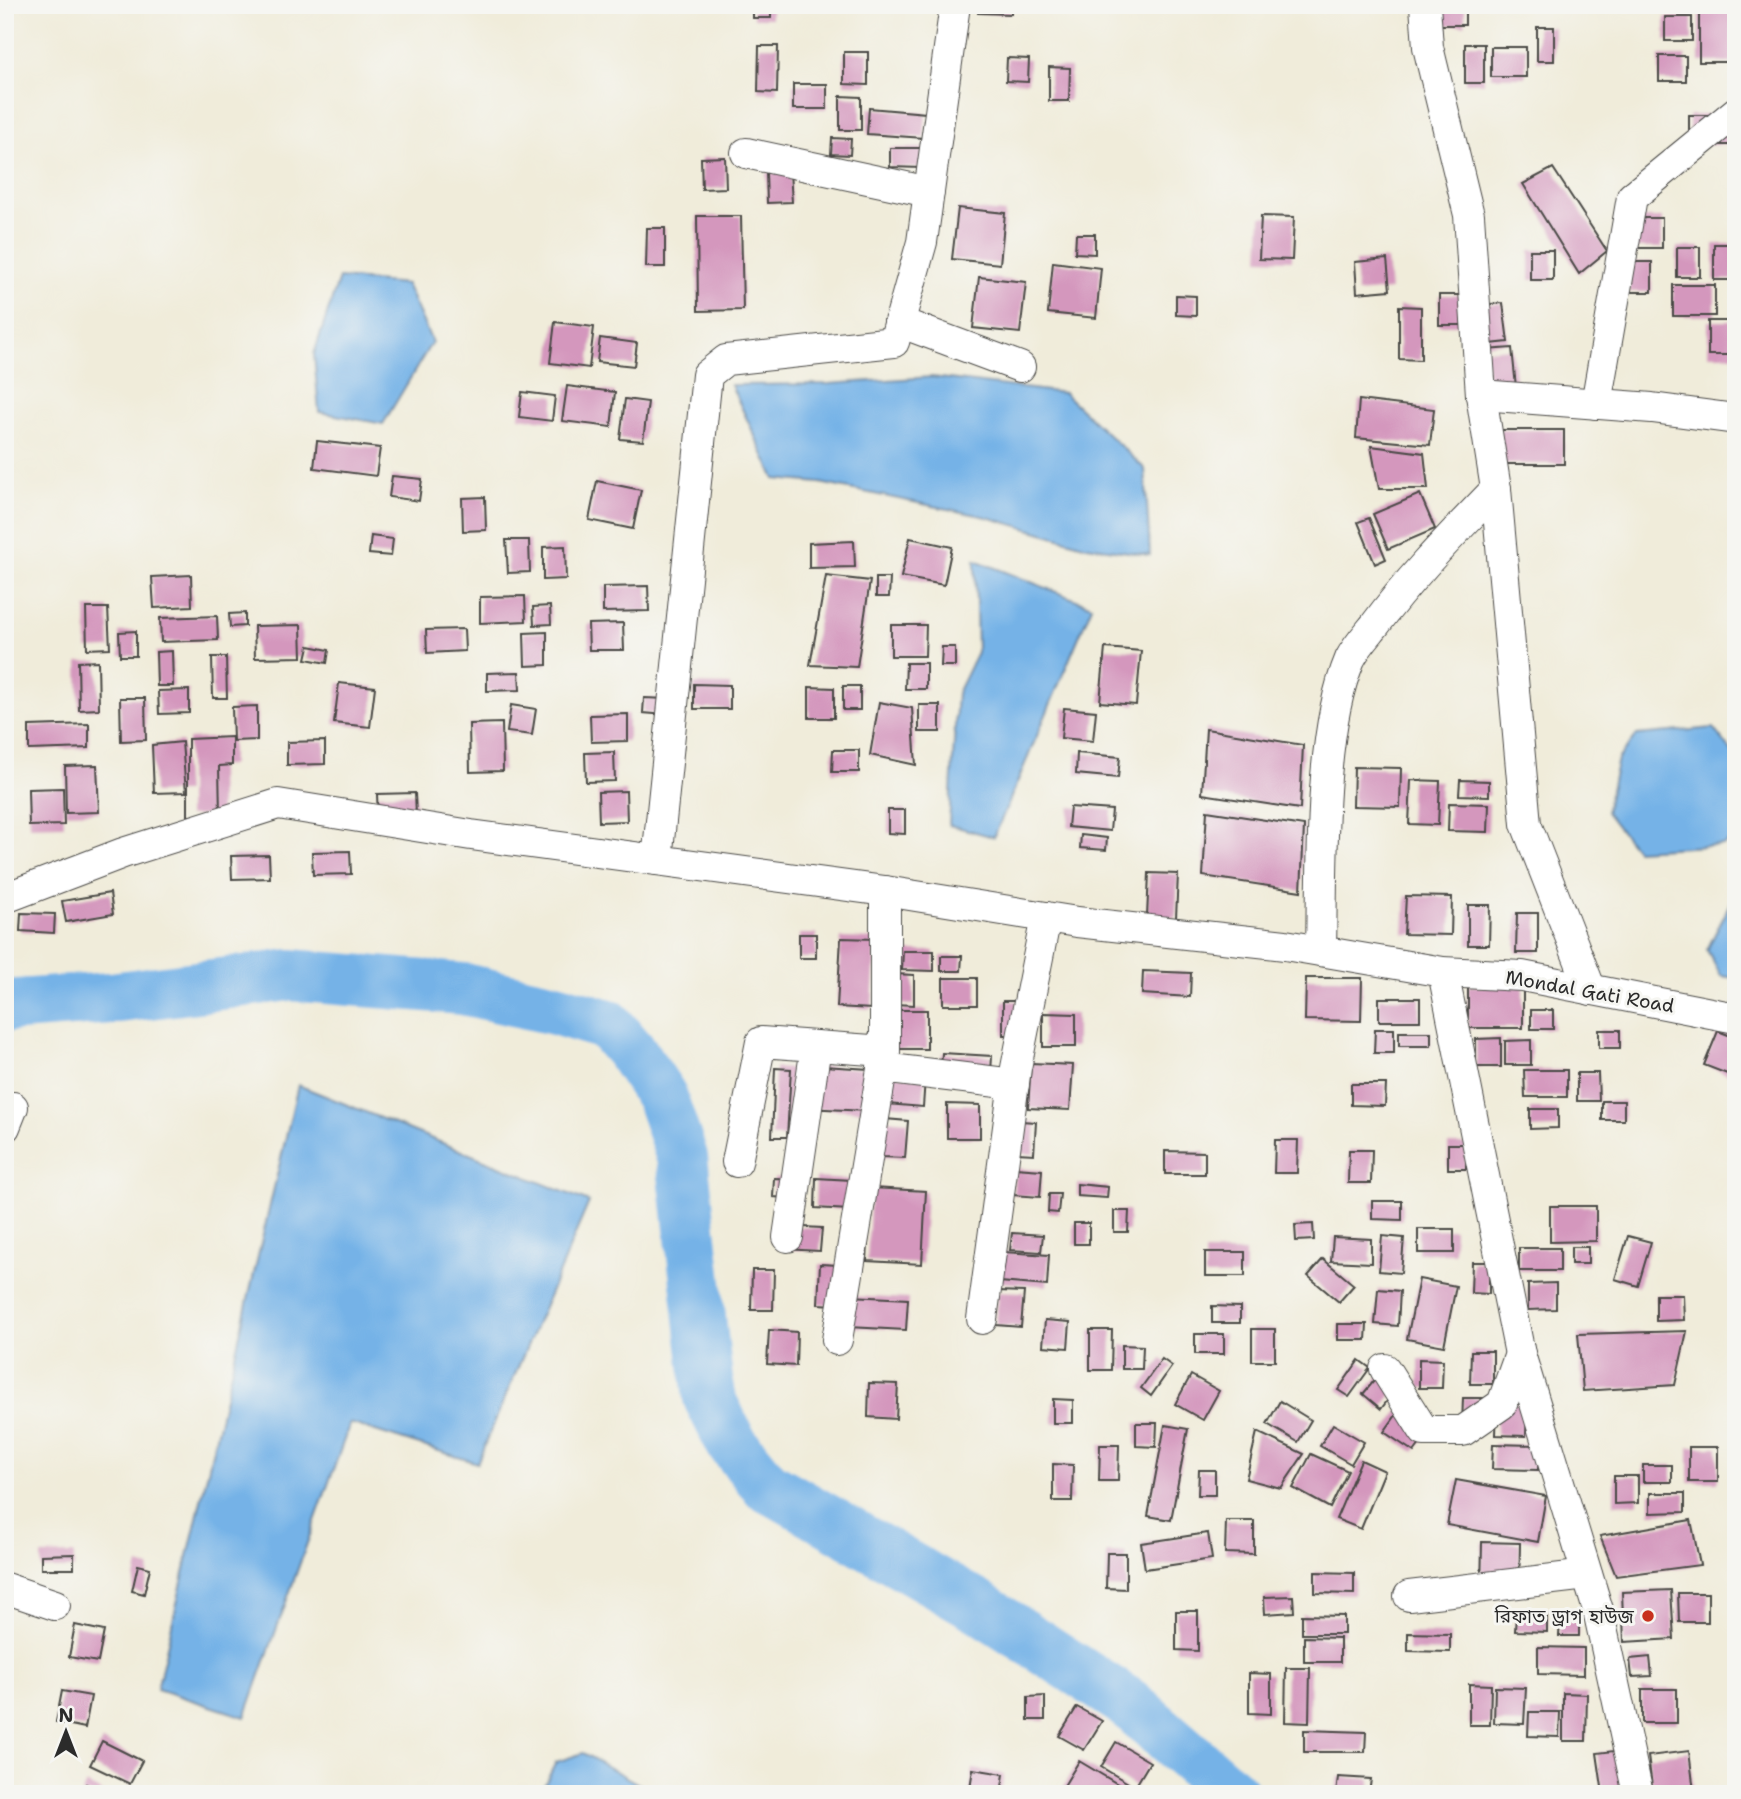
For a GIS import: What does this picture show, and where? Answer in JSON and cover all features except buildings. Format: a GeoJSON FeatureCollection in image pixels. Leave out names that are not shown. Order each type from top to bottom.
{"type":"FeatureCollection","features":[{"type":"Feature","properties":{"kind":"street"},"geometry":{"type":"LineString","coordinates":[[657,860],[707,375],[726,360],[894,342],[922,242],[955,5]]}},
{"type":"Feature","properties":{"kind":"street"},"geometry":{"type":"LineString","coordinates":[[1425,5],[1428,47],[1469,215],[1480,395],[1496,489],[1526,824],[1591,990]]}},
{"type":"Feature","properties":{"kind":"street"},"geometry":{"type":"LineString","coordinates":[[1596,404],[1632,197],[1736,112]]}},
{"type":"Feature","properties":{"kind":"street"},"geometry":{"type":"LineString","coordinates":[[746,153],[929,192]]}},
{"type":"Feature","properties":{"kind":"street"},"geometry":{"type":"LineString","coordinates":[[899,323],[1020,367]]}},
{"type":"Feature","properties":{"kind":"street"},"geometry":{"type":"LineString","coordinates":[[1480,395],[1736,419]]}},
{"type":"Feature","properties":{"kind":"street"},"geometry":{"type":"LineString","coordinates":[[1321,951],[1325,817],[1332,744],[1338,700],[1351,658],[1429,559],[1496,489]]}},
{"type":"Feature","properties":{"kind":"street","name":"Mondal Gati Road"},"geometry":{"type":"LineString","coordinates":[[5,898],[123,853],[278,804],[886,891],[1046,917],[1321,951],[1443,972],[1521,976],[1736,1018]]}},
{"type":"Feature","properties":{"kind":"street"},"geometry":{"type":"LineString","coordinates":[[836,1340],[884,1060],[886,891]]}},
{"type":"Feature","properties":{"kind":"street"},"geometry":{"type":"LineString","coordinates":[[982,1318],[1014,1084],[1046,917]]}},
{"type":"Feature","properties":{"kind":"street"},"geometry":{"type":"LineString","coordinates":[[1443,972],[1520,1354],[1598,1610],[1638,1794]]}},
{"type":"Feature","properties":{"kind":"street"},"geometry":{"type":"LineString","coordinates":[[737,1162],[761,1042],[816,1046],[1014,1084]]}},
{"type":"Feature","properties":{"kind":"street"},"geometry":{"type":"LineString","coordinates":[[788,1237],[816,1046]]}},
{"type":"Feature","properties":{"kind":"street"},"geometry":{"type":"LineString","coordinates":[[5,1107],[13,1107],[5,1127]]}},
{"type":"Feature","properties":{"kind":"street"},"geometry":{"type":"LineString","coordinates":[[1385,1369],[1424,1431],[1463,1431],[1502,1404],[1520,1354]]}},
{"type":"Feature","properties":{"kind":"street"},"geometry":{"type":"LineString","coordinates":[[1409,1596],[1587,1575]]}},
{"type":"Feature","properties":{"kind":"street"},"geometry":{"type":"LineString","coordinates":[[5,1588],[55,1605]]}},
{"type":"Feature","properties":{"kind":"water"},"geometry":{"type":"Polygon","coordinates":[[[339,278],[406,284],[432,342],[383,424],[319,412],[314,354],[339,278]]]}},
{"type":"Feature","properties":{"kind":"water"},"geometry":{"type":"Polygon","coordinates":[[[932,377],[1064,393],[1145,469],[1150,555],[1087,546],[987,517],[820,483],[775,479],[731,385],[828,384],[932,377]]]}},
{"type":"Feature","properties":{"kind":"water"},"geometry":{"type":"Polygon","coordinates":[[[975,560],[1092,606],[994,837],[949,825],[957,693],[977,652],[975,560]]]}},
{"type":"Feature","properties":{"kind":"water"},"geometry":{"type":"Polygon","coordinates":[[[1713,728],[1736,757],[1736,835],[1724,845],[1636,850],[1606,812],[1618,759],[1637,735],[1713,728]]]}},
{"type":"Feature","properties":{"kind":"water"},"geometry":{"type":"Polygon","coordinates":[[[1736,891],[1736,978],[1721,976],[1707,950],[1736,891]]]}},
{"type":"Feature","properties":{"kind":"water"},"geometry":{"type":"Polygon","coordinates":[[[298,1085],[589,1202],[477,1463],[350,1423],[245,1717],[157,1689],[298,1085]]]}},
{"type":"Feature","properties":{"kind":"water"},"geometry":{"type":"Polygon","coordinates":[[[583,1753],[656,1794],[540,1794],[556,1762],[583,1753]]]}},
{"type":"Feature","properties":{"kind":"waterway"},"geometry":{"type":"LineString","coordinates":[[5,1006],[111,998],[290,975],[463,989],[555,1009],[608,1025],[633,1054],[661,1096],[682,1157],[709,1398],[731,1442],[766,1485],[981,1608],[1128,1703],[1233,1794]]}},
{"type":"Feature","properties":{"kind":"place","name":"রিফাত ড্রাগ হাউজ"},"geometry":{"type":"Point","coordinates":[1648,1616]}}]}
